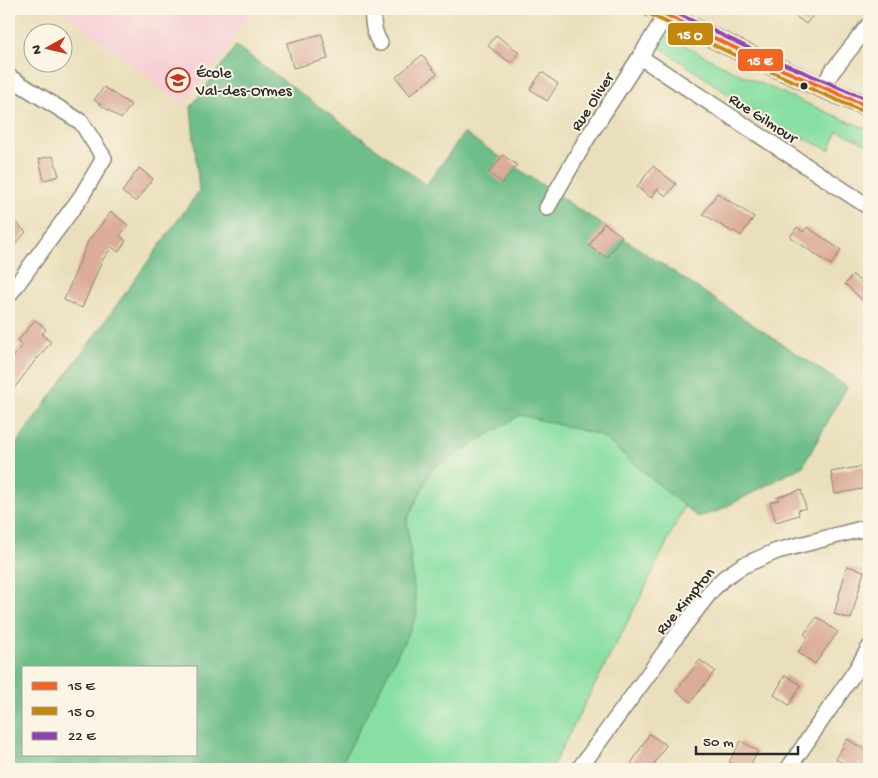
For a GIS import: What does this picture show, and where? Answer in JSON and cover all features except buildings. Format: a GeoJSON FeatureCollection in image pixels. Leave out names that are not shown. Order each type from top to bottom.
{"type":"FeatureCollection","features":[{"type":"Feature","properties":{"kind":"main road"},"geometry":{"type":"LineString","coordinates":[[660,12],[734,48],[869,107]]}},
{"type":"Feature","properties":{"kind":"street"},"geometry":{"type":"LineString","coordinates":[[372,9],[375,34],[380,43]]}},
{"type":"Feature","properties":{"kind":"street","name":"Rue Oliver"},"geometry":{"type":"LineString","coordinates":[[547,208],[586,140],[640,58],[660,12]]}},
{"type":"Feature","properties":{"kind":"street"},"geometry":{"type":"LineString","coordinates":[[823,88],[831,73],[869,26]]}},
{"type":"Feature","properties":{"kind":"street","name":"Rue Gilmour"},"geometry":{"type":"LineString","coordinates":[[640,58],[869,207]]}},
{"type":"Feature","properties":{"kind":"street"},"geometry":{"type":"LineString","coordinates":[[9,77],[81,122],[104,158],[81,197],[9,295]]}},
{"type":"Feature","properties":{"kind":"street","name":"Rue Kimpton"},"geometry":{"type":"LineString","coordinates":[[579,769],[710,591],[724,578],[742,566],[776,551],[869,527]]}},
{"type":"Feature","properties":{"kind":"street"},"geometry":{"type":"LineString","coordinates":[[788,769],[869,648]]}},
{"type":"Feature","properties":{"kind":"shaded area","name":"École Val-des-Ormes"},"geometry":{"type":"Polygon","coordinates":[[[60,9],[251,9],[223,56],[183,104],[60,9]]]}},
{"type":"Feature","properties":{"kind":"green space"},"geometry":{"type":"Polygon","coordinates":[[[664,35],[739,74],[869,130],[869,145],[838,131],[829,150],[769,122],[654,43],[664,35]]]}},
{"type":"Feature","properties":{"kind":"green space"},"geometry":{"type":"Polygon","coordinates":[[[236,46],[426,185],[464,133],[847,387],[803,466],[718,511],[697,517],[600,435],[520,415],[432,469],[407,520],[417,616],[339,769],[9,769],[9,454],[199,191],[191,107],[236,46]]]}},
{"type":"Feature","properties":{"kind":"green space"},"geometry":{"type":"Polygon","coordinates":[[[203,293],[705,463],[641,596],[551,769],[9,769],[9,502],[203,293]]]}},
{"type":"Feature","properties":{"kind":"transit line"},"geometry":{"type":"LineString","coordinates":[[654,9],[760,60],[869,107]]}},
{"type":"Feature","properties":{"kind":"transit line"},"geometry":{"type":"LineString","coordinates":[[668,9],[763,55],[869,100]]}},
{"type":"Feature","properties":{"kind":"transit line"},"geometry":{"type":"LineString","coordinates":[[651,15],[758,66],[867,113]]}},
{"type":"Feature","properties":{"kind":"place","name":"École Val-des-Ormes"},"geometry":{"type":"Point","coordinates":[178,80]}}]}
